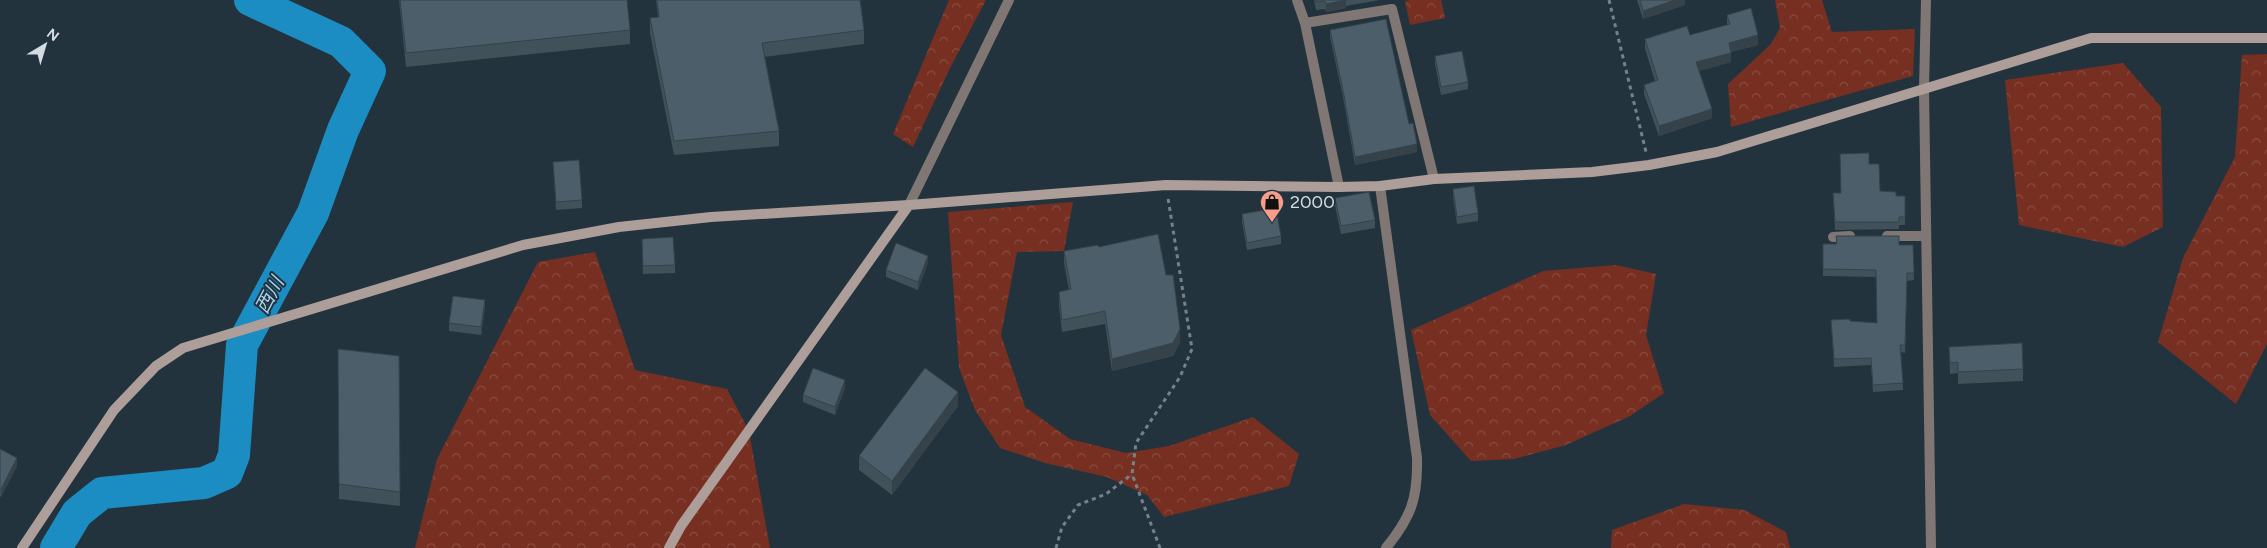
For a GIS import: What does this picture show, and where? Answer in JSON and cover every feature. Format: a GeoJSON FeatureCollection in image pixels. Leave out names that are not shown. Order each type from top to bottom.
{"type":"FeatureCollection","features":[{"type":"Feature","properties":{"kind":"street"},"geometry":{"type":"LineString","coordinates":[[669,548],[681,526],[909,205],[1010,0]]}},
{"type":"Feature","properties":{"kind":"street"},"geometry":{"type":"LineString","coordinates":[[1297,0],[1305,23],[1339,187]]}},
{"type":"Feature","properties":{"kind":"street"},"geometry":{"type":"LineString","coordinates":[[1926,0],[1924,89],[1931,548]]}},
{"type":"Feature","properties":{"kind":"street"},"geometry":{"type":"LineString","coordinates":[[1305,23],[1392,9],[1434,178]]}},
{"type":"Feature","properties":{"kind":"street"},"geometry":{"type":"LineString","coordinates":[[22,548],[114,410],[156,366],[183,348],[522,245],[619,227],[710,217],[909,205],[1166,185],[1380,186],[1434,178],[1592,172],[1649,165],[1718,152],[2091,38],[2267,38]]}},
{"type":"Feature","properties":{"kind":"street"},"geometry":{"type":"LineString","coordinates":[[1380,186],[1418,458],[1418,485],[1412,509],[1386,548]]}},
{"type":"Feature","properties":{"kind":"street"},"geometry":{"type":"LineString","coordinates":[[1832,237],[1860,236]]}},
{"type":"Feature","properties":{"kind":"street"},"geometry":{"type":"LineString","coordinates":[[1879,236],[1926,236]]}},
{"type":"Feature","properties":{"kind":"path"},"geometry":{"type":"LineString","coordinates":[[1609,0],[1649,165]]}},
{"type":"Feature","properties":{"kind":"path"},"geometry":{"type":"LineString","coordinates":[[1160,548],[1132,474],[1136,443],[1180,377],[1192,348],[1166,185]]}},
{"type":"Feature","properties":{"kind":"path"},"geometry":{"type":"LineString","coordinates":[[1056,548],[1062,526],[1078,505],[1106,494],[1132,474]]}},
{"type":"Feature","properties":{"kind":"green space"},"geometry":{"type":"Polygon","coordinates":[[[949,0],[986,0],[950,68],[913,147],[893,134],[949,0]]]}},
{"type":"Feature","properties":{"kind":"green space"},"geometry":{"type":"Polygon","coordinates":[[[1441,0],[1445,18],[1410,25],[1405,1],[1441,0]]]}},
{"type":"Feature","properties":{"kind":"green space"},"geometry":{"type":"Polygon","coordinates":[[[1775,0],[1822,0],[1832,32],[1915,29],[1913,76],[1731,127],[1728,84],[1771,44],[1780,28],[1775,0]]]}},
{"type":"Feature","properties":{"kind":"green space"},"geometry":{"type":"Polygon","coordinates":[[[2267,54],[2267,344],[2236,404],[2158,342],[2183,258],[2235,157],[2242,55],[2267,54]]]}},
{"type":"Feature","properties":{"kind":"green space"},"geometry":{"type":"Polygon","coordinates":[[[2123,63],[2161,107],[2163,227],[2123,247],[2019,225],[2005,80],[2123,63]]]}},
{"type":"Feature","properties":{"kind":"green space"},"geometry":{"type":"Polygon","coordinates":[[[1073,202],[1064,251],[1017,252],[1001,335],[1025,407],[1070,439],[1126,453],[1169,446],[1253,417],[1299,454],[1289,486],[1164,517],[1147,495],[1107,477],[1045,463],[1000,448],[975,410],[959,368],[948,212],[1073,202]]]}},
{"type":"Feature","properties":{"kind":"green space"},"geometry":{"type":"Polygon","coordinates":[[[595,252],[635,370],[727,389],[749,431],[770,548],[415,548],[437,459],[538,262],[595,252]]]}},
{"type":"Feature","properties":{"kind":"green space"},"geometry":{"type":"Polygon","coordinates":[[[1616,265],[1656,274],[1646,335],[1664,393],[1630,416],[1566,445],[1514,459],[1471,461],[1430,415],[1411,330],[1543,271],[1616,265]]]}},
{"type":"Feature","properties":{"kind":"green space"},"geometry":{"type":"Polygon","coordinates":[[[1684,504],[1744,510],[1786,532],[1790,548],[1611,548],[1612,530],[1684,504]]]}},
{"type":"Feature","properties":{"kind":"building"},"geometry":{"type":"Polygon","coordinates":[[[400,0],[627,0],[630,30],[406,53],[400,0]]]}},
{"type":"Feature","properties":{"kind":"building"},"geometry":{"type":"Polygon","coordinates":[[[657,0],[860,0],[864,30],[762,43],[779,131],[674,141],[650,18],[659,17],[657,0]]]}},
{"type":"Feature","properties":{"kind":"building"},"geometry":{"type":"Polygon","coordinates":[[[1315,0],[1346,0],[1326,4],[1325,1],[1316,2],[1315,0]]]}},
{"type":"Feature","properties":{"kind":"building"},"geometry":{"type":"Polygon","coordinates":[[[1640,0],[1675,0],[1643,11],[1640,0]]]}},
{"type":"Feature","properties":{"kind":"building"},"geometry":{"type":"Polygon","coordinates":[[[1751,8],[1758,35],[1729,43],[1731,53],[1696,62],[1712,109],[1659,126],[1644,85],[1658,80],[1645,39],[1687,26],[1690,35],[1730,24],[1727,15],[1751,8]]]}},
{"type":"Feature","properties":{"kind":"building"},"geometry":{"type":"Polygon","coordinates":[[[1386,19],[1409,124],[1413,123],[1417,144],[1355,157],[1330,30],[1386,19]]]}},
{"type":"Feature","properties":{"kind":"building"},"geometry":{"type":"Polygon","coordinates":[[[1462,51],[1468,82],[1441,87],[1435,56],[1462,51]]]}},
{"type":"Feature","properties":{"kind":"building"},"geometry":{"type":"Polygon","coordinates":[[[1869,153],[1869,164],[1879,164],[1880,191],[1896,192],[1896,196],[1905,196],[1905,217],[1899,217],[1899,222],[1835,222],[1833,193],[1841,193],[1840,154],[1869,153]]]}},
{"type":"Feature","properties":{"kind":"building"},"geometry":{"type":"Polygon","coordinates":[[[579,160],[582,200],[556,202],[553,162],[579,160]]]}},
{"type":"Feature","properties":{"kind":"building"},"geometry":{"type":"Polygon","coordinates":[[[1474,186],[1478,213],[1457,217],[1453,189],[1474,186]]]}},
{"type":"Feature","properties":{"kind":"building"},"geometry":{"type":"Polygon","coordinates":[[[1369,192],[1375,220],[1341,226],[1335,198],[1369,192]]]}},
{"type":"Feature","properties":{"kind":"building"},"geometry":{"type":"Polygon","coordinates":[[[1276,208],[1281,236],[1247,243],[1242,214],[1276,208]]]}},
{"type":"Feature","properties":{"kind":"building"},"geometry":{"type":"Polygon","coordinates":[[[1158,234],[1166,275],[1173,275],[1180,329],[1173,343],[1112,359],[1105,311],[1062,320],[1059,292],[1071,289],[1064,251],[1098,245],[1099,247],[1158,234]]]}},
{"type":"Feature","properties":{"kind":"building"},"geometry":{"type":"Polygon","coordinates":[[[1836,236],[1899,236],[1899,245],[1913,245],[1914,273],[1907,273],[1905,345],[1900,345],[1903,383],[1873,385],[1871,358],[1834,359],[1831,320],[1850,319],[1850,321],[1877,323],[1876,270],[1823,269],[1823,244],[1837,244],[1836,236]]]}},
{"type":"Feature","properties":{"kind":"building"},"geometry":{"type":"Polygon","coordinates":[[[673,237],[675,265],[643,266],[642,239],[673,237]]]}},
{"type":"Feature","properties":{"kind":"building"},"geometry":{"type":"Polygon","coordinates":[[[896,243],[928,256],[918,282],[886,270],[896,243]]]}},
{"type":"Feature","properties":{"kind":"building"},"geometry":{"type":"Polygon","coordinates":[[[453,296],[485,300],[481,327],[449,323],[453,296]]]}},
{"type":"Feature","properties":{"kind":"building"},"geometry":{"type":"Polygon","coordinates":[[[2022,343],[2023,369],[1958,372],[1958,362],[1950,363],[1949,347],[2022,343]]]}},
{"type":"Feature","properties":{"kind":"building"},"geometry":{"type":"Polygon","coordinates":[[[338,349],[399,356],[400,492],[339,484],[338,349]]]}},
{"type":"Feature","properties":{"kind":"building"},"geometry":{"type":"Polygon","coordinates":[[[813,368],[845,380],[835,407],[803,395],[813,368]]]}},
{"type":"Feature","properties":{"kind":"building"},"geometry":{"type":"Polygon","coordinates":[[[925,368],[958,392],[892,481],[859,456],[925,368]]]}},
{"type":"Feature","properties":{"kind":"building"},"geometry":{"type":"Polygon","coordinates":[[[0,449],[17,458],[1,489],[0,488],[0,449]]]}},
{"type":"Feature","properties":{"kind":"waterway","name":"西川"},"geometry":{"type":"LineString","coordinates":[[56,548],[77,513],[102,493],[204,483],[227,473],[234,455],[242,345],[313,213],[343,130],[370,71],[341,42],[250,0]]}},
{"type":"Feature","properties":{"kind":"place","name":"2000"},"geometry":{"type":"Point","coordinates":[1272,223]}}]}
